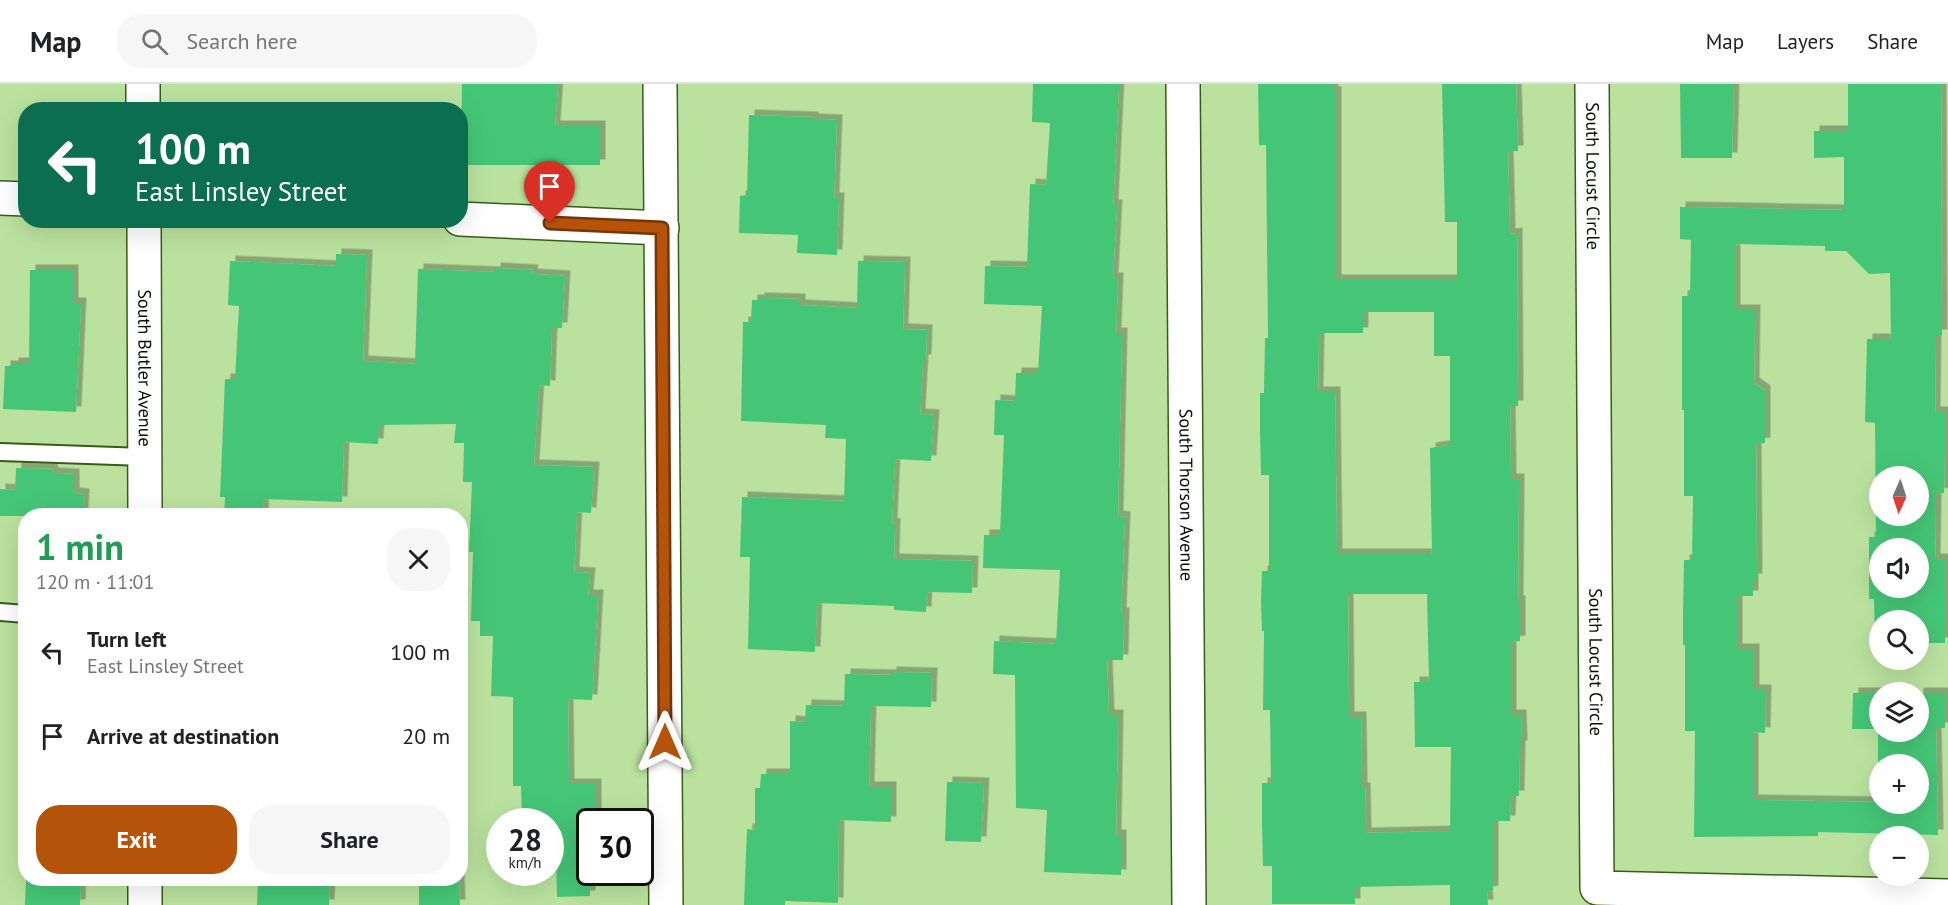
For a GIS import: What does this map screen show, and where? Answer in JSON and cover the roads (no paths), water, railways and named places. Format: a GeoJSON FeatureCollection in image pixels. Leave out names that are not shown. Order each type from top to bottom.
{"type":"FeatureCollection","features":[{"type":"Feature","properties":{"kind":"street"},"geometry":{"type":"LineString","coordinates":[[143,84],[143,102]]}},
{"type":"Feature","properties":{"kind":"street"},"geometry":{"type":"LineString","coordinates":[[660,84],[666,905]]}},
{"type":"Feature","properties":{"kind":"street","name":"South Thorson Avenue"},"geometry":{"type":"LineString","coordinates":[[1183,84],[1189,905]]}},
{"type":"Feature","properties":{"kind":"street","name":"South Locust Circle"},"geometry":{"type":"LineString","coordinates":[[1592,84],[1597,888],[1948,896]]}},
{"type":"Feature","properties":{"kind":"street"},"geometry":{"type":"LineString","coordinates":[[0,198],[18,199]]}},
{"type":"Feature","properties":{"kind":"street"},"geometry":{"type":"LineString","coordinates":[[468,219],[662,228]]}},
{"type":"Feature","properties":{"kind":"street","name":"South Butler Avenue"},"geometry":{"type":"LineString","coordinates":[[144,228],[145,508]]}},
{"type":"Feature","properties":{"kind":"street"},"geometry":{"type":"LineString","coordinates":[[145,886],[145,905]]}},
{"type":"Feature","properties":{"kind":"lane"},"geometry":{"type":"LineString","coordinates":[[0,452],[145,457]]}},
{"type":"Feature","properties":{"kind":"lane"},"geometry":{"type":"LineString","coordinates":[[0,612],[18,613]]}}]}
